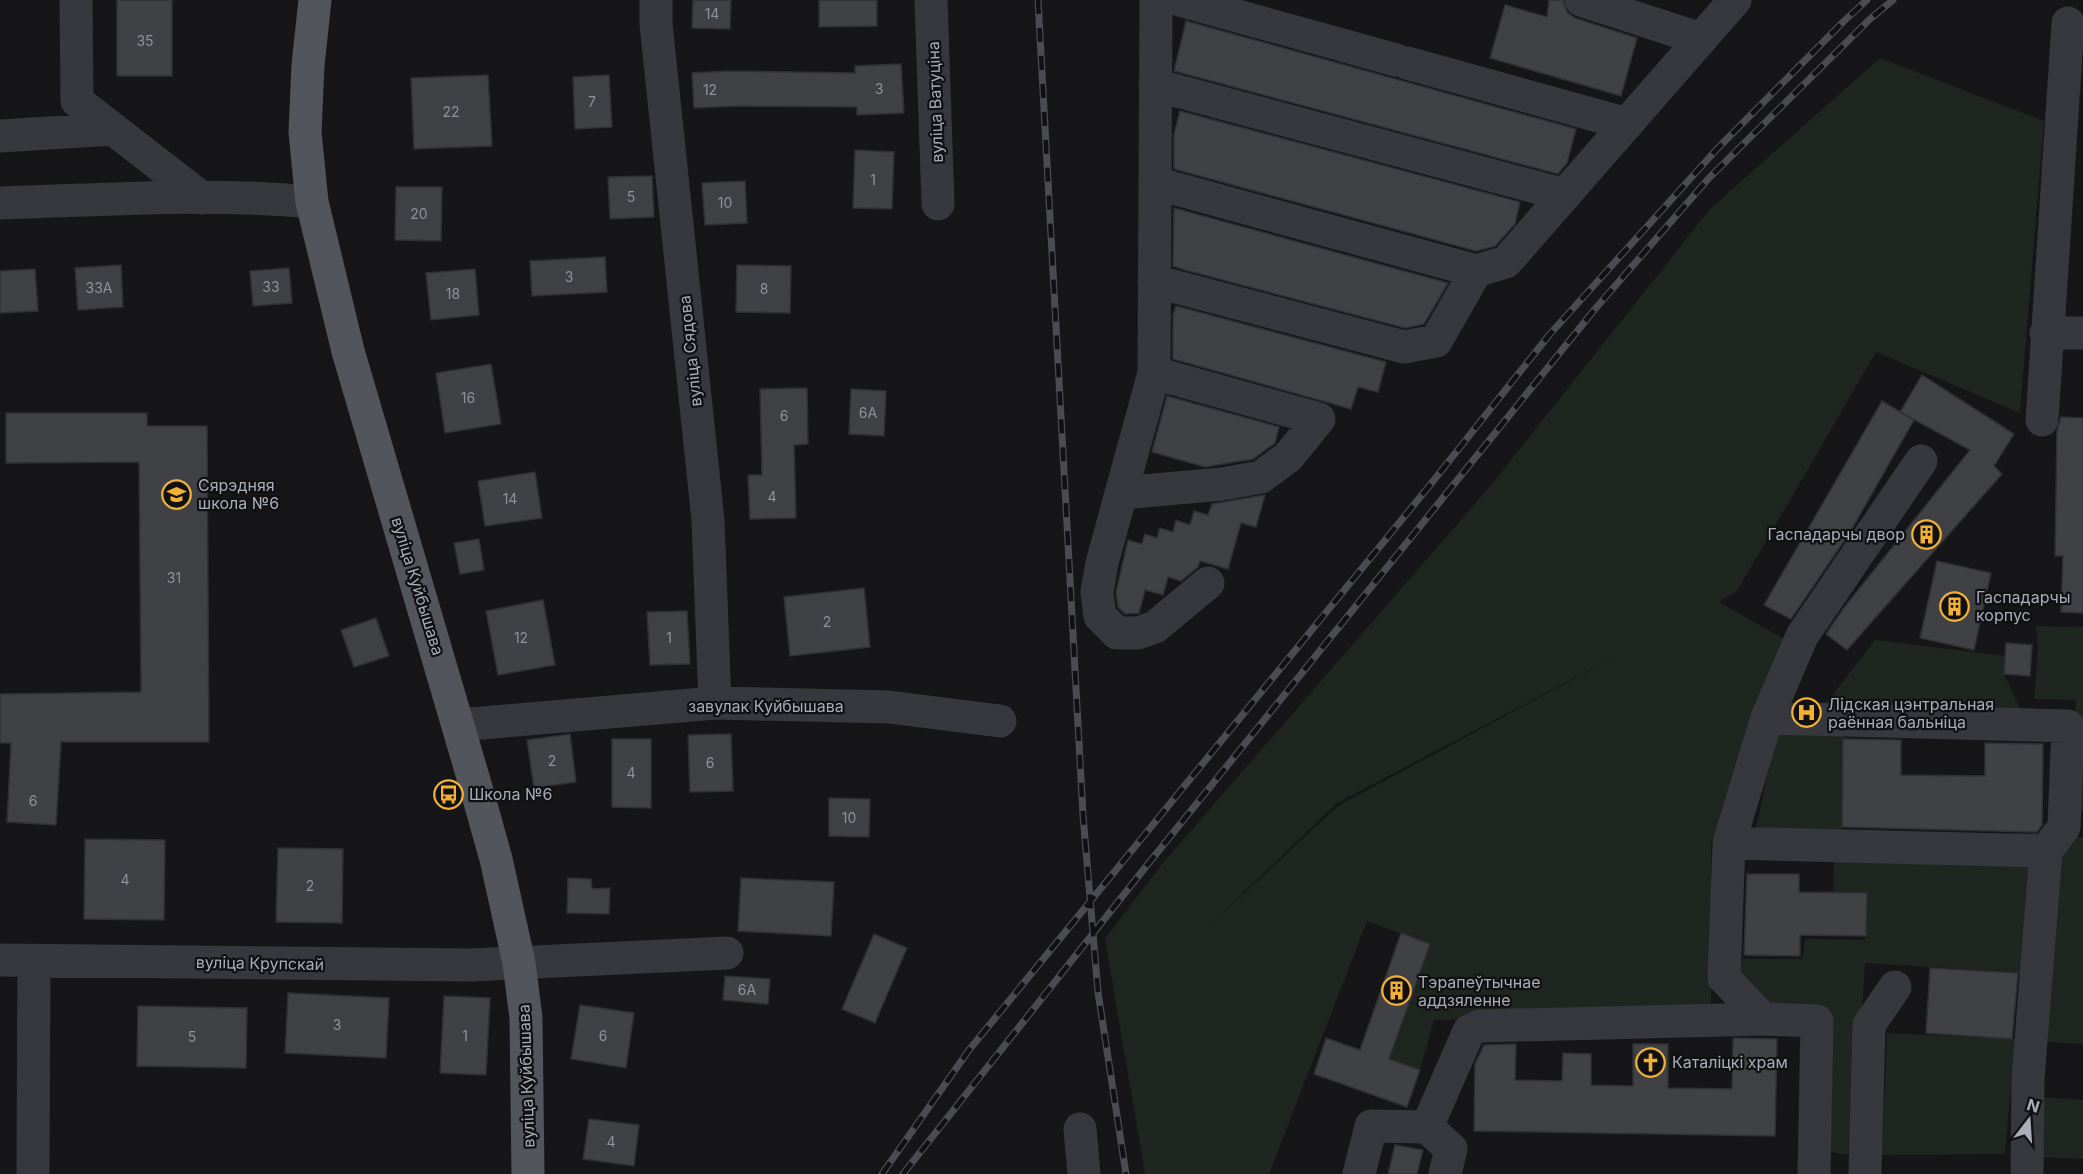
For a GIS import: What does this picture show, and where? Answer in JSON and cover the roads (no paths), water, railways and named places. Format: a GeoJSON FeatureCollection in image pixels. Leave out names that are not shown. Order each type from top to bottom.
{"type":"FeatureCollection","features":[{"type":"Feature","properties":{"kind":"main road","name":"вуліца Куйбышава"},"geometry":{"type":"LineString","coordinates":[[315,0],[308,65],[305,132],[312,202],[348,351],[459,725],[496,860],[519,963],[526,1018],[528,1174]]}},
{"type":"Feature","properties":{"kind":"street"},"geometry":{"type":"LineString","coordinates":[[76,0],[77,101],[202,198]]}},
{"type":"Feature","properties":{"kind":"street","name":"вуліца Сядова"},"geometry":{"type":"LineString","coordinates":[[656,0],[656,24],[708,520],[715,703]]}},
{"type":"Feature","properties":{"kind":"street","name":"вуліца Ватуціна"},"geometry":{"type":"LineString","coordinates":[[931,0],[938,204]]}},
{"type":"Feature","properties":{"kind":"street"},"geometry":{"type":"LineString","coordinates":[[1156,0],[1154,373],[1100,572],[1097,592],[1100,616],[1117,633],[1138,633],[1155,627],[1208,583]]}},
{"type":"Feature","properties":{"kind":"street"},"geometry":{"type":"LineString","coordinates":[[1180,0],[1627,124]]}},
{"type":"Feature","properties":{"kind":"street"},"geometry":{"type":"LineString","coordinates":[[1581,0],[1701,39]]}},
{"type":"Feature","properties":{"kind":"street"},"geometry":{"type":"LineString","coordinates":[[1155,183],[1476,271],[1506,262],[1735,0]]}},
{"type":"Feature","properties":{"kind":"street"},"geometry":{"type":"LineString","coordinates":[[2042,420],[2068,23]]}},
{"type":"Feature","properties":{"kind":"street"},"geometry":{"type":"LineString","coordinates":[[1155,85],[1564,195]]}},
{"type":"Feature","properties":{"kind":"street"},"geometry":{"type":"LineString","coordinates":[[0,136],[113,129]]}},
{"type":"Feature","properties":{"kind":"street"},"geometry":{"type":"LineString","coordinates":[[0,203],[202,198],[312,202]]}},
{"type":"Feature","properties":{"kind":"street"},"geometry":{"type":"LineString","coordinates":[[1154,280],[1404,347],[1436,341],[1476,271]]}},
{"type":"Feature","properties":{"kind":"street"},"geometry":{"type":"LineString","coordinates":[[2046,333],[2083,333]]}},
{"type":"Feature","properties":{"kind":"street"},"geometry":{"type":"LineString","coordinates":[[1121,493],[1222,484],[1261,477],[1288,457],[1319,419],[1154,373]]}},
{"type":"Feature","properties":{"kind":"street"},"geometry":{"type":"LineString","coordinates":[[1763,1019],[1724,978],[1729,843],[1767,718],[1802,636],[1921,461]]}},
{"type":"Feature","properties":{"kind":"street","name":"завулак Куйбышава"},"geometry":{"type":"LineString","coordinates":[[459,725],[715,703],[889,707],[1000,721]]}},
{"type":"Feature","properties":{"kind":"street"},"geometry":{"type":"LineString","coordinates":[[1767,718],[2068,726],[2064,828],[2046,851],[2028,1079],[2027,1174]]}},
{"type":"Feature","properties":{"kind":"street"},"geometry":{"type":"LineString","coordinates":[[1729,843],[2046,851]]}},
{"type":"Feature","properties":{"kind":"street","name":"вуліца Крупскай"},"geometry":{"type":"LineString","coordinates":[[0,960],[444,965],[727,953]]}},
{"type":"Feature","properties":{"kind":"street"},"geometry":{"type":"LineString","coordinates":[[33,1174],[34,961]]}},
{"type":"Feature","properties":{"kind":"street"},"geometry":{"type":"LineString","coordinates":[[1865,1174],[1869,1025],[1895,987]]}},
{"type":"Feature","properties":{"kind":"street"},"geometry":{"type":"LineString","coordinates":[[1427,1127],[1469,1031],[1480,1026],[1763,1019],[1817,1021],[1814,1174]]}},
{"type":"Feature","properties":{"kind":"street"},"geometry":{"type":"LineString","coordinates":[[1359,1174],[1371,1126],[1427,1127],[1451,1149],[1446,1174]]}},
{"type":"Feature","properties":{"kind":"street"},"geometry":{"type":"LineString","coordinates":[[1080,1129],[1084,1174]]}},
{"type":"Feature","properties":{"kind":"railway"},"geometry":{"type":"LineString","coordinates":[[1038,0],[1083,815],[1098,992],[1126,1174]]}},
{"type":"Feature","properties":{"kind":"railway"},"geometry":{"type":"LineString","coordinates":[[882,1174],[969,1050],[1430,485],[1550,334],[1717,149],[1867,0]]}},
{"type":"Feature","properties":{"kind":"railway"},"geometry":{"type":"LineString","coordinates":[[903,1174],[1144,869],[1595,309],[1709,178],[1870,19],[1893,0]]}},
{"type":"Feature","properties":{"kind":"place","name":"Сярэдняя школа №6"},"geometry":{"type":"Point","coordinates":[177,494]}},
{"type":"Feature","properties":{"kind":"place","name":"Гаспадарчы двор"},"geometry":{"type":"Point","coordinates":[1926,534]}},
{"type":"Feature","properties":{"kind":"place","name":"Гаспадарчы корпус"},"geometry":{"type":"Point","coordinates":[1955,606]}},
{"type":"Feature","properties":{"kind":"place","name":"Лідская цэнтральная раённая бальніца"},"geometry":{"type":"Point","coordinates":[1807,713]}},
{"type":"Feature","properties":{"kind":"place","name":"Школа №6"},"geometry":{"type":"Point","coordinates":[448,794]}},
{"type":"Feature","properties":{"kind":"place","name":"Тэрапеўтычнае аддзяленне"},"geometry":{"type":"Point","coordinates":[1397,991]}},
{"type":"Feature","properties":{"kind":"place","name":"Каталіцкі храм"},"geometry":{"type":"Point","coordinates":[1651,1062]}}]}
